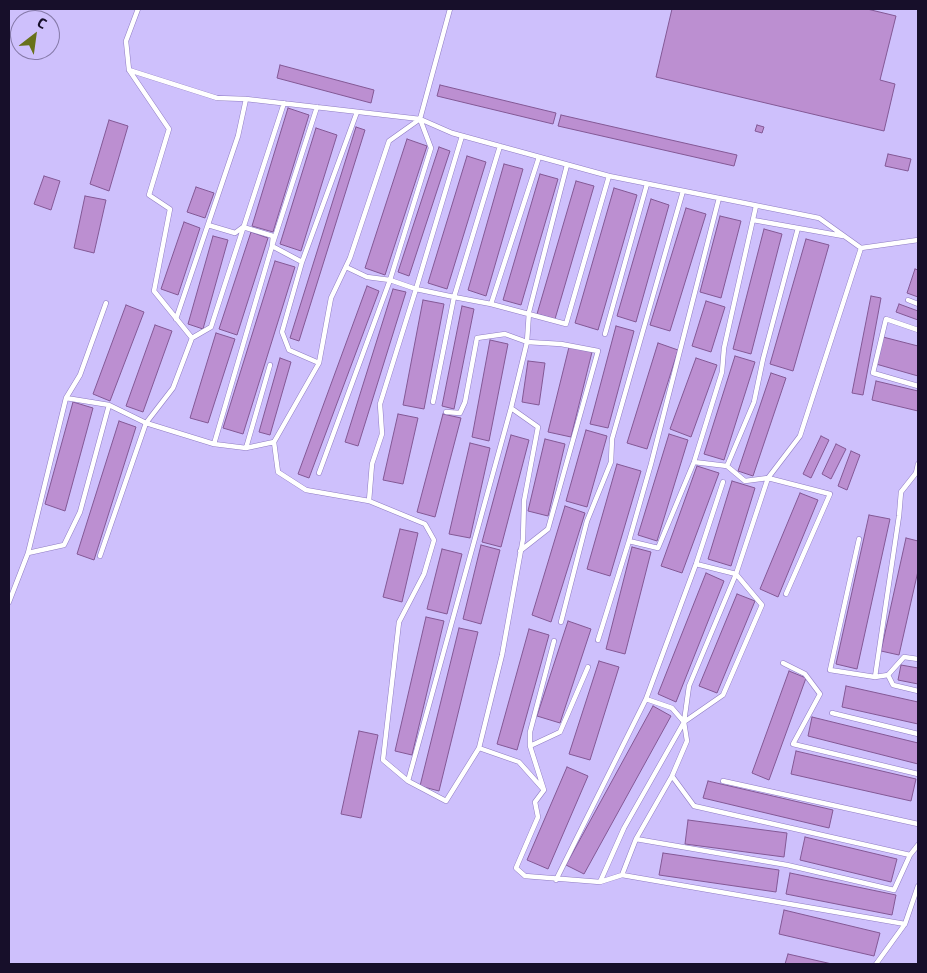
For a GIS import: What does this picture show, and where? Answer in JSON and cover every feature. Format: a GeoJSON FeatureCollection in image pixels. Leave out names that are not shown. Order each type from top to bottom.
{"type":"FeatureCollection","features":[{"type":"Feature","properties":{"kind":"lane"},"geometry":{"type":"LineString","coordinates":[[138,9],[126,41],[129,70],[168,129],[148,195],[170,209],[154,291],[192,338]]}},
{"type":"Feature","properties":{"kind":"lane"},"geometry":{"type":"LineString","coordinates":[[319,473],[390,280],[431,148],[420,119],[450,9]]}},
{"type":"Feature","properties":{"kind":"lane"},"geometry":{"type":"LineString","coordinates":[[129,70],[217,98],[246,99],[420,119],[462,136],[609,176],[819,218],[861,248],[918,239]]}},
{"type":"Feature","properties":{"kind":"lane"},"geometry":{"type":"LineString","coordinates":[[176,318],[238,136],[246,99]]}},
{"type":"Feature","properties":{"kind":"lane"},"geometry":{"type":"LineString","coordinates":[[100,556],[146,423],[173,388],[192,338],[210,327],[284,103]]}},
{"type":"Feature","properties":{"kind":"lane"},"geometry":{"type":"LineString","coordinates":[[214,444],[272,246],[317,107]]}},
{"type":"Feature","properties":{"kind":"lane"},"geometry":{"type":"LineString","coordinates":[[319,363],[289,350],[282,332],[302,262],[357,112]]}},
{"type":"Feature","properties":{"kind":"lane"},"geometry":{"type":"LineString","coordinates":[[420,119],[389,141],[346,267],[331,298],[319,363],[274,442],[278,472],[306,490],[369,501],[425,524],[434,540],[424,574],[399,622],[384,760],[408,781],[446,800],[479,748],[502,654],[523,539],[524,501],[538,427],[511,408]]}},
{"type":"Feature","properties":{"kind":"lane"},"geometry":{"type":"LineString","coordinates":[[369,501],[372,464],[382,434],[380,404],[462,136]]}},
{"type":"Feature","properties":{"kind":"lane"},"geometry":{"type":"LineString","coordinates":[[433,402],[454,297],[500,146]]}},
{"type":"Feature","properties":{"kind":"lane"},"geometry":{"type":"LineString","coordinates":[[491,304],[539,157]]}},
{"type":"Feature","properties":{"kind":"lane"},"geometry":{"type":"LineString","coordinates":[[408,781],[511,408],[527,342],[529,312],[567,165]]}},
{"type":"Feature","properties":{"kind":"lane"},"geometry":{"type":"LineString","coordinates":[[346,267],[367,277],[390,280],[416,289],[529,312],[566,324],[609,176]]}},
{"type":"Feature","properties":{"kind":"lane"},"geometry":{"type":"LineString","coordinates":[[604,334],[648,184]]}},
{"type":"Feature","properties":{"kind":"lane"},"geometry":{"type":"LineString","coordinates":[[561,622],[587,521],[611,462],[612,440],[682,191]]}},
{"type":"Feature","properties":{"kind":"lane"},"geometry":{"type":"LineString","coordinates":[[598,640],[652,464],[719,198]]}},
{"type":"Feature","properties":{"kind":"lane"},"geometry":{"type":"LineString","coordinates":[[629,541],[658,548],[694,462],[722,372],[724,348],[756,206]]}},
{"type":"Feature","properties":{"kind":"lane"},"geometry":{"type":"LineString","coordinates":[[753,220],[845,237]]}},
{"type":"Feature","properties":{"kind":"lane"},"geometry":{"type":"LineString","coordinates":[[208,225],[234,233],[243,227]]}},
{"type":"Feature","properties":{"kind":"lane"},"geometry":{"type":"LineString","coordinates":[[243,227],[273,236],[272,246]]}},
{"type":"Feature","properties":{"kind":"lane"},"geometry":{"type":"LineString","coordinates":[[727,466],[754,402],[798,228]]}},
{"type":"Feature","properties":{"kind":"lane"},"geometry":{"type":"LineString","coordinates":[[272,246],[302,262]]}},
{"type":"Feature","properties":{"kind":"lane"},"geometry":{"type":"LineString","coordinates":[[622,874],[636,839],[672,776],[687,741],[684,722],[689,686],[736,574],[768,478],[800,436],[861,248]]}},
{"type":"Feature","properties":{"kind":"lane"},"geometry":{"type":"LineString","coordinates":[[908,300],[918,304]]}},
{"type":"Feature","properties":{"kind":"lane"},"geometry":{"type":"LineString","coordinates":[[9,602],[28,553],[66,398],[80,376],[106,304]]}},
{"type":"Feature","properties":{"kind":"lane"},"geometry":{"type":"LineString","coordinates":[[918,330],[886,319],[873,373],[918,386]]}},
{"type":"Feature","properties":{"kind":"lane"},"geometry":{"type":"LineString","coordinates":[[446,412],[460,413],[466,402],[477,338],[505,334],[527,342],[561,344],[598,352],[548,529],[520,551]]}},
{"type":"Feature","properties":{"kind":"lane"},"geometry":{"type":"LineString","coordinates":[[246,448],[270,365]]}},
{"type":"Feature","properties":{"kind":"lane"},"geometry":{"type":"LineString","coordinates":[[66,398],[108,405],[146,423],[214,444],[246,448],[274,442]]}},
{"type":"Feature","properties":{"kind":"lane"},"geometry":{"type":"LineString","coordinates":[[28,553],[64,545],[80,512],[108,405]]}},
{"type":"Feature","properties":{"kind":"lane"},"geometry":{"type":"LineString","coordinates":[[694,462],[727,466],[745,482],[768,478],[830,494],[786,594]]}},
{"type":"Feature","properties":{"kind":"lane"},"geometry":{"type":"LineString","coordinates":[[875,677],[901,492],[916,473],[918,464]]}},
{"type":"Feature","properties":{"kind":"lane"},"geometry":{"type":"LineString","coordinates":[[556,880],[646,699],[696,564],[723,482]]}},
{"type":"Feature","properties":{"kind":"lane"},"geometry":{"type":"LineString","coordinates":[[858,539],[830,670],[875,677],[888,675],[904,657],[918,658]]}},
{"type":"Feature","properties":{"kind":"lane"},"geometry":{"type":"LineString","coordinates":[[600,882],[624,828],[684,722],[724,696],[762,605],[736,574],[696,564]]}},
{"type":"Feature","properties":{"kind":"lane"},"geometry":{"type":"LineString","coordinates":[[544,790],[530,746],[530,732],[554,642]]}},
{"type":"Feature","properties":{"kind":"lane"},"geometry":{"type":"LineString","coordinates":[[782,663],[805,674],[820,694],[793,744],[918,774]]}},
{"type":"Feature","properties":{"kind":"lane"},"geometry":{"type":"LineString","coordinates":[[530,746],[560,732],[588,667]]}},
{"type":"Feature","properties":{"kind":"lane"},"geometry":{"type":"LineString","coordinates":[[888,675],[894,685],[918,691]]}},
{"type":"Feature","properties":{"kind":"lane"},"geometry":{"type":"LineString","coordinates":[[646,699],[672,708],[684,722]]}},
{"type":"Feature","properties":{"kind":"lane"},"geometry":{"type":"LineString","coordinates":[[832,714],[918,734]]}},
{"type":"Feature","properties":{"kind":"lane"},"geometry":{"type":"LineString","coordinates":[[479,748],[518,762],[544,790]]}},
{"type":"Feature","properties":{"kind":"lane"},"geometry":{"type":"LineString","coordinates":[[672,776],[694,806],[910,855]]}},
{"type":"Feature","properties":{"kind":"lane"},"geometry":{"type":"LineString","coordinates":[[723,780],[918,824]]}},
{"type":"Feature","properties":{"kind":"lane"},"geometry":{"type":"LineString","coordinates":[[544,790],[535,802],[538,817],[516,868],[525,876],[556,880],[600,882],[622,874],[906,924]]}},
{"type":"Feature","properties":{"kind":"lane"},"geometry":{"type":"LineString","coordinates":[[636,839],[787,865],[894,890],[910,855],[918,846]]}},
{"type":"Feature","properties":{"kind":"lane"},"geometry":{"type":"LineString","coordinates":[[876,964],[906,924],[916,901],[918,886]]}},
{"type":"Feature","properties":{"kind":"building"},"geometry":{"type":"Polygon","coordinates":[[[672,9],[867,9],[896,16],[880,80],[895,84],[884,131],[656,77],[672,9]]]}},
{"type":"Feature","properties":{"kind":"building"},"geometry":{"type":"Polygon","coordinates":[[[280,65],[374,90],[371,103],[277,78],[280,65]]]}},
{"type":"Feature","properties":{"kind":"building"},"geometry":{"type":"Polygon","coordinates":[[[440,85],[556,113],[553,124],[437,96],[440,85]]]}},
{"type":"Feature","properties":{"kind":"building"},"geometry":{"type":"Polygon","coordinates":[[[288,108],[309,115],[273,232],[252,226],[288,108]]]}},
{"type":"Feature","properties":{"kind":"building"},"geometry":{"type":"Polygon","coordinates":[[[561,115],[737,155],[734,166],[558,126],[561,115]]]}},
{"type":"Feature","properties":{"kind":"building"},"geometry":{"type":"Polygon","coordinates":[[[109,120],[128,126],[109,191],[90,184],[109,120]]]}},
{"type":"Feature","properties":{"kind":"building"},"geometry":{"type":"Polygon","coordinates":[[[757,125],[764,127],[762,133],[755,131],[757,125]]]}},
{"type":"Feature","properties":{"kind":"building"},"geometry":{"type":"Polygon","coordinates":[[[356,127],[365,130],[299,341],[290,338],[356,127]]]}},
{"type":"Feature","properties":{"kind":"building"},"geometry":{"type":"Polygon","coordinates":[[[316,128],[337,135],[301,251],[280,244],[316,128]]]}},
{"type":"Feature","properties":{"kind":"building"},"geometry":{"type":"Polygon","coordinates":[[[407,139],[427,146],[385,275],[365,268],[407,139]]]}},
{"type":"Feature","properties":{"kind":"building"},"geometry":{"type":"Polygon","coordinates":[[[439,147],[450,151],[409,276],[398,272],[439,147]]]}},
{"type":"Feature","properties":{"kind":"building"},"geometry":{"type":"Polygon","coordinates":[[[888,154],[911,159],[908,171],[885,166],[888,154]]]}},
{"type":"Feature","properties":{"kind":"building"},"geometry":{"type":"Polygon","coordinates":[[[467,156],[486,162],[447,289],[428,283],[467,156]]]}},
{"type":"Feature","properties":{"kind":"building"},"geometry":{"type":"Polygon","coordinates":[[[504,164],[523,169],[486,296],[468,290],[504,164]]]}},
{"type":"Feature","properties":{"kind":"building"},"geometry":{"type":"Polygon","coordinates":[[[540,174],[558,179],[521,305],[503,300],[540,174]]]}},
{"type":"Feature","properties":{"kind":"building"},"geometry":{"type":"Polygon","coordinates":[[[44,176],[60,181],[51,210],[34,204],[44,176]]]}},
{"type":"Feature","properties":{"kind":"building"},"geometry":{"type":"Polygon","coordinates":[[[576,181],[594,186],[555,319],[537,314],[576,181]]]}},
{"type":"Feature","properties":{"kind":"building"},"geometry":{"type":"Polygon","coordinates":[[[196,187],[214,193],[205,218],[187,212],[196,187]]]}},
{"type":"Feature","properties":{"kind":"building"},"geometry":{"type":"Polygon","coordinates":[[[614,188],[637,195],[598,330],[575,323],[614,188]]]}},
{"type":"Feature","properties":{"kind":"building"},"geometry":{"type":"Polygon","coordinates":[[[85,196],[106,200],[94,253],[74,248],[85,196]]]}},
{"type":"Feature","properties":{"kind":"building"},"geometry":{"type":"Polygon","coordinates":[[[651,199],[669,205],[636,322],[617,316],[651,199]]]}},
{"type":"Feature","properties":{"kind":"building"},"geometry":{"type":"Polygon","coordinates":[[[686,208],[706,214],[670,331],[650,325],[686,208]]]}},
{"type":"Feature","properties":{"kind":"building"},"geometry":{"type":"Polygon","coordinates":[[[720,216],[741,221],[721,298],[700,292],[720,216]]]}},
{"type":"Feature","properties":{"kind":"building"},"geometry":{"type":"Polygon","coordinates":[[[184,222],[200,228],[178,295],[161,289],[184,222]]]}},
{"type":"Feature","properties":{"kind":"building"},"geometry":{"type":"Polygon","coordinates":[[[764,229],[782,234],[751,354],[733,349],[764,229]]]}},
{"type":"Feature","properties":{"kind":"building"},"geometry":{"type":"Polygon","coordinates":[[[251,232],[268,238],[237,335],[219,329],[251,232]]]}},
{"type":"Feature","properties":{"kind":"building"},"geometry":{"type":"Polygon","coordinates":[[[213,236],[228,240],[203,329],[188,324],[213,236]]]}},
{"type":"Feature","properties":{"kind":"building"},"geometry":{"type":"Polygon","coordinates":[[[806,239],[829,245],[793,371],[770,364],[806,239]]]}},
{"type":"Feature","properties":{"kind":"building"},"geometry":{"type":"Polygon","coordinates":[[[275,261],[295,267],[243,434],[223,428],[275,261]]]}},
{"type":"Feature","properties":{"kind":"building"},"geometry":{"type":"Polygon","coordinates":[[[915,269],[918,270],[918,297],[907,293],[915,269]]]}},
{"type":"Feature","properties":{"kind":"building"},"geometry":{"type":"Polygon","coordinates":[[[367,286],[379,291],[309,478],[298,474],[367,286]]]}},
{"type":"Feature","properties":{"kind":"building"},"geometry":{"type":"Polygon","coordinates":[[[393,289],[406,292],[358,446],[345,442],[393,289]]]}},
{"type":"Feature","properties":{"kind":"building"},"geometry":{"type":"Polygon","coordinates":[[[871,296],[881,298],[863,395],[852,393],[871,296]]]}},
{"type":"Feature","properties":{"kind":"building"},"geometry":{"type":"Polygon","coordinates":[[[423,300],[444,304],[424,409],[403,405],[423,300]]]}},
{"type":"Feature","properties":{"kind":"building"},"geometry":{"type":"Polygon","coordinates":[[[706,301],[725,307],[711,352],[692,346],[706,301]]]}},
{"type":"Feature","properties":{"kind":"building"},"geometry":{"type":"Polygon","coordinates":[[[899,304],[918,311],[918,320],[896,312],[899,304]]]}},
{"type":"Feature","properties":{"kind":"building"},"geometry":{"type":"Polygon","coordinates":[[[126,305],[144,312],[110,401],[93,394],[126,305]]]}},
{"type":"Feature","properties":{"kind":"building"},"geometry":{"type":"Polygon","coordinates":[[[462,306],[474,309],[454,409],[442,406],[462,306]]]}},
{"type":"Feature","properties":{"kind":"building"},"geometry":{"type":"Polygon","coordinates":[[[155,325],[172,331],[143,412],[126,406],[155,325]]]}},
{"type":"Feature","properties":{"kind":"building"},"geometry":{"type":"Polygon","coordinates":[[[616,326],[634,331],[608,428],[590,424],[616,326]]]}},
{"type":"Feature","properties":{"kind":"building"},"geometry":{"type":"Polygon","coordinates":[[[216,333],[235,339],[208,423],[190,418],[216,333]]]}},
{"type":"Feature","properties":{"kind":"building"},"geometry":{"type":"Polygon","coordinates":[[[883,337],[918,346],[918,376],[876,364],[883,337]]]}},
{"type":"Feature","properties":{"kind":"building"},"geometry":{"type":"Polygon","coordinates":[[[490,340],[508,344],[489,441],[472,437],[490,340]]]}},
{"type":"Feature","properties":{"kind":"building"},"geometry":{"type":"Polygon","coordinates":[[[658,343],[678,350],[647,449],[627,443],[658,343]]]}},
{"type":"Feature","properties":{"kind":"building"},"geometry":{"type":"Polygon","coordinates":[[[569,347],[592,352],[571,437],[548,432],[569,347]]]}},
{"type":"Feature","properties":{"kind":"building"},"geometry":{"type":"Polygon","coordinates":[[[735,356],[755,362],[724,460],[704,454],[735,356]]]}},
{"type":"Feature","properties":{"kind":"building"},"geometry":{"type":"Polygon","coordinates":[[[280,358],[291,362],[270,435],[259,432],[280,358]]]}},
{"type":"Feature","properties":{"kind":"building"},"geometry":{"type":"Polygon","coordinates":[[[696,358],[717,365],[691,437],[670,429],[696,358]]]}},
{"type":"Feature","properties":{"kind":"building"},"geometry":{"type":"Polygon","coordinates":[[[528,361],[545,363],[539,405],[522,402],[528,361]]]}},
{"type":"Feature","properties":{"kind":"building"},"geometry":{"type":"Polygon","coordinates":[[[771,373],[786,378],[753,476],[738,471],[771,373]]]}},
{"type":"Feature","properties":{"kind":"building"},"geometry":{"type":"Polygon","coordinates":[[[876,381],[918,391],[918,411],[872,400],[876,381]]]}},
{"type":"Feature","properties":{"kind":"building"},"geometry":{"type":"Polygon","coordinates":[[[73,402],[93,408],[65,511],[45,504],[73,402]]]}},
{"type":"Feature","properties":{"kind":"building"},"geometry":{"type":"Polygon","coordinates":[[[398,414],[418,418],[403,484],[383,480],[398,414]]]}},
{"type":"Feature","properties":{"kind":"building"},"geometry":{"type":"Polygon","coordinates":[[[443,414],[461,418],[435,517],[417,512],[443,414]]]}},
{"type":"Feature","properties":{"kind":"building"},"geometry":{"type":"Polygon","coordinates":[[[119,421],[136,427],[94,560],[77,554],[119,421]]]}},
{"type":"Feature","properties":{"kind":"building"},"geometry":{"type":"Polygon","coordinates":[[[586,430],[607,436],[587,507],[566,501],[586,430]]]}},
{"type":"Feature","properties":{"kind":"building"},"geometry":{"type":"Polygon","coordinates":[[[669,434],[688,440],[657,541],[638,535],[669,434]]]}},
{"type":"Feature","properties":{"kind":"building"},"geometry":{"type":"Polygon","coordinates":[[[511,435],[529,440],[501,547],[482,542],[511,435]]]}},
{"type":"Feature","properties":{"kind":"building"},"geometry":{"type":"Polygon","coordinates":[[[821,436],[829,440],[811,478],[803,474],[821,436]]]}},
{"type":"Feature","properties":{"kind":"building"},"geometry":{"type":"Polygon","coordinates":[[[545,439],[565,444],[548,516],[528,511],[545,439]]]}},
{"type":"Feature","properties":{"kind":"building"},"geometry":{"type":"Polygon","coordinates":[[[470,443],[490,448],[470,538],[449,534],[470,443]]]}},
{"type":"Feature","properties":{"kind":"building"},"geometry":{"type":"Polygon","coordinates":[[[836,444],[846,449],[831,479],[822,474],[836,444]]]}},
{"type":"Feature","properties":{"kind":"building"},"geometry":{"type":"Polygon","coordinates":[[[851,451],[860,455],[847,490],[838,486],[851,451]]]}},
{"type":"Feature","properties":{"kind":"building"},"geometry":{"type":"Polygon","coordinates":[[[617,464],[641,471],[610,576],[587,569],[617,464]]]}},
{"type":"Feature","properties":{"kind":"building"},"geometry":{"type":"Polygon","coordinates":[[[697,466],[719,473],[682,573],[661,566],[697,466]]]}},
{"type":"Feature","properties":{"kind":"building"},"geometry":{"type":"Polygon","coordinates":[[[732,481],[755,488],[731,566],[708,559],[732,481]]]}},
{"type":"Feature","properties":{"kind":"building"},"geometry":{"type":"Polygon","coordinates":[[[800,493],[818,500],[778,597],[760,589],[800,493]]]}},
{"type":"Feature","properties":{"kind":"building"},"geometry":{"type":"Polygon","coordinates":[[[565,506],[585,513],[551,622],[532,615],[565,506]]]}},
{"type":"Feature","properties":{"kind":"building"},"geometry":{"type":"Polygon","coordinates":[[[869,515],[890,519],[857,669],[836,664],[869,515]]]}},
{"type":"Feature","properties":{"kind":"building"},"geometry":{"type":"Polygon","coordinates":[[[400,529],[418,533],[402,602],[383,597],[400,529]]]}},
{"type":"Feature","properties":{"kind":"building"},"geometry":{"type":"Polygon","coordinates":[[[906,538],[918,541],[918,571],[899,655],[881,651],[906,538]]]}},
{"type":"Feature","properties":{"kind":"building"},"geometry":{"type":"Polygon","coordinates":[[[481,545],[500,550],[481,624],[463,619],[481,545]]]}},
{"type":"Feature","properties":{"kind":"building"},"geometry":{"type":"Polygon","coordinates":[[[632,547],[651,552],[625,654],[606,649],[632,547]]]}},
{"type":"Feature","properties":{"kind":"building"},"geometry":{"type":"Polygon","coordinates":[[[442,549],[462,554],[447,614],[427,609],[442,549]]]}},
{"type":"Feature","properties":{"kind":"building"},"geometry":{"type":"Polygon","coordinates":[[[706,573],[724,581],[676,702],[658,694],[706,573]]]}},
{"type":"Feature","properties":{"kind":"building"},"geometry":{"type":"Polygon","coordinates":[[[737,594],[755,601],[717,693],[699,686],[737,594]]]}},
{"type":"Feature","properties":{"kind":"building"},"geometry":{"type":"Polygon","coordinates":[[[426,617],[444,621],[412,755],[395,751],[426,617]]]}},
{"type":"Feature","properties":{"kind":"building"},"geometry":{"type":"Polygon","coordinates":[[[568,621],[591,629],[560,723],[537,716],[568,621]]]}},
{"type":"Feature","properties":{"kind":"building"},"geometry":{"type":"Polygon","coordinates":[[[459,628],[478,632],[439,791],[420,786],[459,628]]]}},
{"type":"Feature","properties":{"kind":"building"},"geometry":{"type":"Polygon","coordinates":[[[529,629],[549,635],[517,750],[497,744],[529,629]]]}},
{"type":"Feature","properties":{"kind":"building"},"geometry":{"type":"Polygon","coordinates":[[[599,661],[619,667],[590,760],[569,754],[599,661]]]}},
{"type":"Feature","properties":{"kind":"building"},"geometry":{"type":"Polygon","coordinates":[[[901,665],[918,668],[918,684],[898,680],[901,665]]]}},
{"type":"Feature","properties":{"kind":"building"},"geometry":{"type":"Polygon","coordinates":[[[789,671],[806,678],[769,780],[752,773],[789,671]]]}},
{"type":"Feature","properties":{"kind":"building"},"geometry":{"type":"Polygon","coordinates":[[[846,686],[918,702],[918,724],[842,707],[846,686]]]}},
{"type":"Feature","properties":{"kind":"building"},"geometry":{"type":"Polygon","coordinates":[[[653,706],[671,716],[584,874],[566,865],[653,706]]]}},
{"type":"Feature","properties":{"kind":"building"},"geometry":{"type":"Polygon","coordinates":[[[812,717],[918,743],[918,764],[808,736],[812,717]]]}},
{"type":"Feature","properties":{"kind":"building"},"geometry":{"type":"Polygon","coordinates":[[[359,731],[378,735],[361,818],[341,814],[359,731]]]}},
{"type":"Feature","properties":{"kind":"building"},"geometry":{"type":"Polygon","coordinates":[[[796,751],[916,779],[911,801],[791,774],[796,751]]]}},
{"type":"Feature","properties":{"kind":"building"},"geometry":{"type":"Polygon","coordinates":[[[567,767],[588,776],[548,869],[527,860],[567,767]]]}},
{"type":"Feature","properties":{"kind":"building"},"geometry":{"type":"Polygon","coordinates":[[[708,781],[833,810],[829,828],[703,798],[708,781]]]}},
{"type":"Feature","properties":{"kind":"building"},"geometry":{"type":"Polygon","coordinates":[[[688,820],[787,833],[784,857],[685,844],[688,820]]]}},
{"type":"Feature","properties":{"kind":"building"},"geometry":{"type":"Polygon","coordinates":[[[805,837],[897,859],[891,882],[800,860],[805,837]]]}},
{"type":"Feature","properties":{"kind":"building"},"geometry":{"type":"Polygon","coordinates":[[[663,853],[779,870],[776,892],[659,875],[663,853]]]}},
{"type":"Feature","properties":{"kind":"building"},"geometry":{"type":"Polygon","coordinates":[[[790,873],[896,895],[892,915],[786,894],[790,873]]]}},
{"type":"Feature","properties":{"kind":"building"},"geometry":{"type":"Polygon","coordinates":[[[784,910],[880,933],[874,956],[779,934],[784,910]]]}},
{"type":"Feature","properties":{"kind":"building"},"geometry":{"type":"Polygon","coordinates":[[[788,954],[832,964],[785,964],[788,954]]]}}]}
